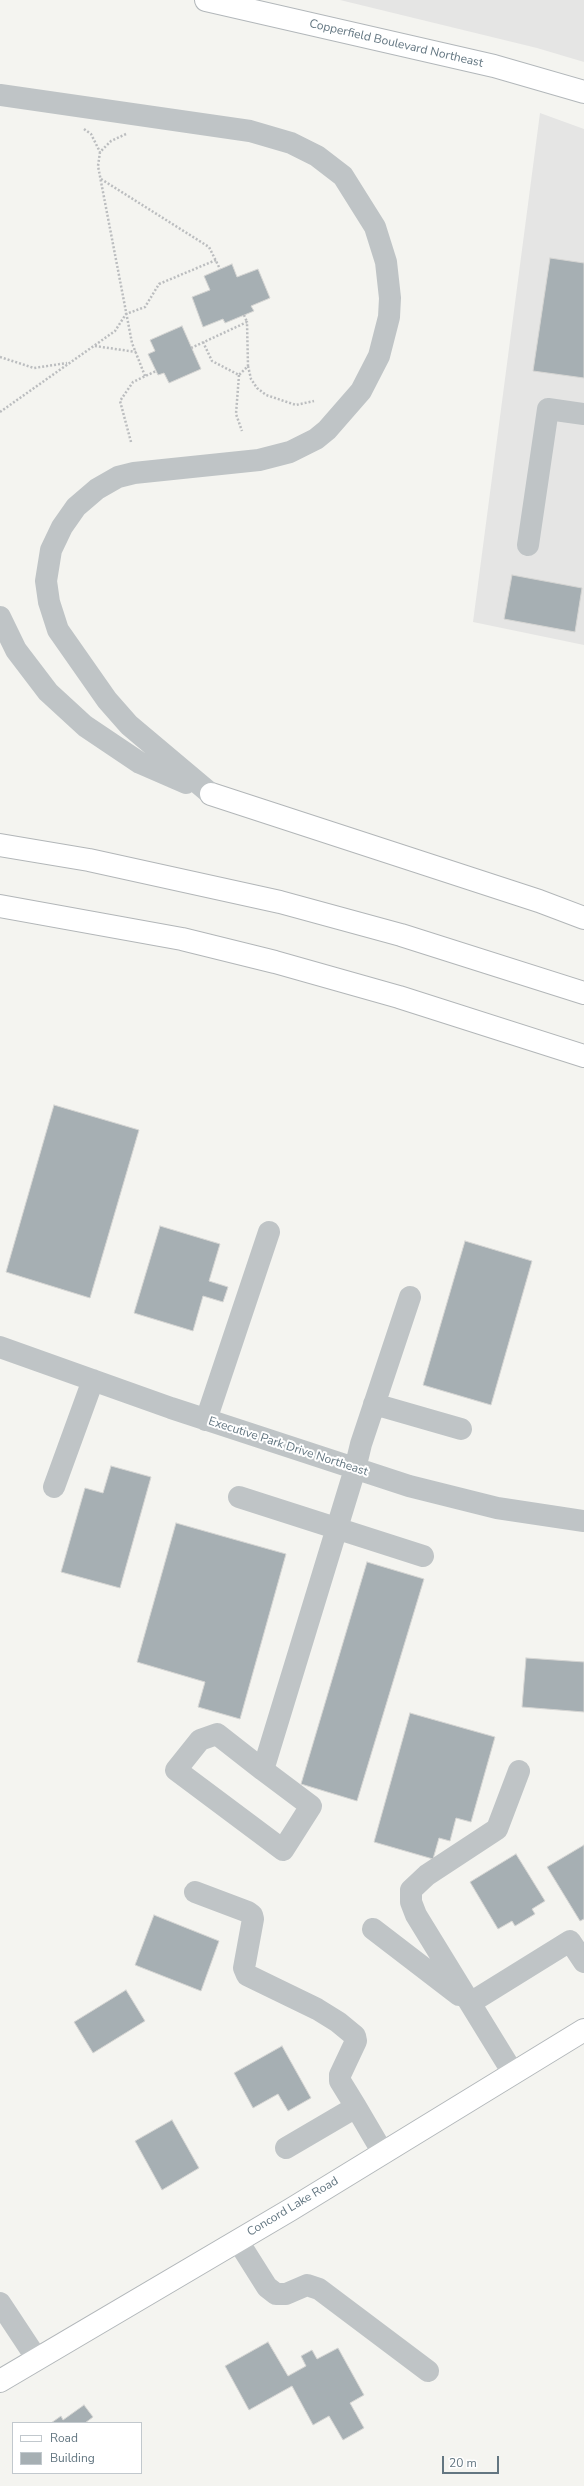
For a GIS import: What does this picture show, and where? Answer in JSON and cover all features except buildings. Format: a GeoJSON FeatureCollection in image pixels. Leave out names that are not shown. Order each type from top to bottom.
{"type":"FeatureCollection","features":[{"type":"Feature","properties":{"kind":"main road","name":"Copperfield Boulevard Northeast"},"geometry":{"type":"LineString","coordinates":[[206,0],[494,66],[584,92]]}},
{"type":"Feature","properties":{"kind":"main road"},"geometry":{"type":"LineString","coordinates":[[211,794],[539,901],[584,918]]}},
{"type":"Feature","properties":{"kind":"main road"},"geometry":{"type":"LineString","coordinates":[[0,846],[96,862],[280,902],[408,937],[584,993]]}},
{"type":"Feature","properties":{"kind":"main road"},"geometry":{"type":"LineString","coordinates":[[0,906],[182,940],[275,962],[399,997],[584,1056]]}},
{"type":"Feature","properties":{"kind":"main road","name":"Concord Lake Road"},"geometry":{"type":"LineString","coordinates":[[0,2381],[238,2241],[584,2030]]}},
{"type":"Feature","properties":{"kind":"street"},"geometry":{"type":"LineString","coordinates":[[0,95],[250,131],[291,143],[317,156],[343,176],[363,204],[376,228],[386,262],[390,298],[388,317],[379,356],[361,391],[327,430],[316,439],[290,452],[259,460],[134,473],[118,477],[97,489],[76,507],[62,527],[50,550],[46,582],[49,602],[58,630],[108,700],[129,725],[211,794]]}},
{"type":"Feature","properties":{"kind":"street"},"geometry":{"type":"LineString","coordinates":[[528,545],[548,409],[584,414]]}},
{"type":"Feature","properties":{"kind":"street"},"geometry":{"type":"LineString","coordinates":[[0,617],[16,650],[48,692],[85,726],[140,763],[211,794]]}},
{"type":"Feature","properties":{"kind":"street"},"geometry":{"type":"LineString","coordinates":[[206,1420],[269,1232]]}},
{"type":"Feature","properties":{"kind":"street"},"geometry":{"type":"LineString","coordinates":[[263,1770],[374,1404],[410,1297]]}},
{"type":"Feature","properties":{"kind":"street","name":"Executive Park Drive Northeast"},"geometry":{"type":"LineString","coordinates":[[0,1347],[206,1420],[409,1486],[497,1508],[584,1521]]}},
{"type":"Feature","properties":{"kind":"street"},"geometry":{"type":"LineString","coordinates":[[54,1487],[93,1380]]}},
{"type":"Feature","properties":{"kind":"street"},"geometry":{"type":"LineString","coordinates":[[374,1404],[461,1429]]}},
{"type":"Feature","properties":{"kind":"street"},"geometry":{"type":"LineString","coordinates":[[239,1497],[423,1556]]}},
{"type":"Feature","properties":{"kind":"street"},"geometry":{"type":"LineString","coordinates":[[217,1734],[263,1770],[311,1806],[283,1850],[176,1770],[200,1740],[217,1734]]}},
{"type":"Feature","properties":{"kind":"street"},"geometry":{"type":"LineString","coordinates":[[513,2073],[416,1915],[411,1902],[411,1890],[427,1875],[497,1829],[519,1771]]}},
{"type":"Feature","properties":{"kind":"street"},"geometry":{"type":"LineString","coordinates":[[195,1892],[248,1912],[252,1915],[253,1919],[244,1968],[247,1975],[317,2009],[338,2022],[355,2036],[356,2041],[340,2075],[340,2080],[383,2153]]}},
{"type":"Feature","properties":{"kind":"street"},"geometry":{"type":"LineString","coordinates":[[373,1929],[470,2003]]}},
{"type":"Feature","properties":{"kind":"street"},"geometry":{"type":"LineString","coordinates":[[470,2003],[570,1941],[584,1962]]}},
{"type":"Feature","properties":{"kind":"street"},"geometry":{"type":"LineString","coordinates":[[286,2148],[356,2107]]}},
{"type":"Feature","properties":{"kind":"street"},"geometry":{"type":"LineString","coordinates":[[238,2241],[267,2287],[276,2294],[286,2294],[307,2285],[319,2289],[428,2371]]}},
{"type":"Feature","properties":{"kind":"street"},"geometry":{"type":"LineString","coordinates":[[0,2303],[38,2359]]}},
{"type":"Feature","properties":{"kind":"path"},"geometry":{"type":"LineString","coordinates":[[80,126],[91,134],[100,152],[98,166],[126,314],[136,352],[145,376]]}},
{"type":"Feature","properties":{"kind":"path"},"geometry":{"type":"LineString","coordinates":[[100,152],[111,141],[128,133]]}},
{"type":"Feature","properties":{"kind":"path"},"geometry":{"type":"LineString","coordinates":[[101,179],[209,247],[220,269]]}},
{"type":"Feature","properties":{"kind":"path"},"geometry":{"type":"LineString","coordinates":[[0,412],[116,331],[126,314],[145,307],[159,284],[216,260]]}},
{"type":"Feature","properties":{"kind":"path"},"geometry":{"type":"LineString","coordinates":[[244,315],[247,322],[248,366],[251,379],[266,395],[296,405],[314,401]]}},
{"type":"Feature","properties":{"kind":"path"},"geometry":{"type":"LineString","coordinates":[[191,348],[247,322]]}},
{"type":"Feature","properties":{"kind":"path"},"geometry":{"type":"LineString","coordinates":[[203,342],[212,361],[239,375]]}},
{"type":"Feature","properties":{"kind":"path"},"geometry":{"type":"LineString","coordinates":[[94,346],[136,352]]}},
{"type":"Feature","properties":{"kind":"path"},"geometry":{"type":"LineString","coordinates":[[0,357],[34,368],[69,363]]}},
{"type":"Feature","properties":{"kind":"path"},"geometry":{"type":"LineString","coordinates":[[242,431],[236,414],[239,375],[248,366]]}},
{"type":"Feature","properties":{"kind":"path"},"geometry":{"type":"LineString","coordinates":[[131,442],[120,401],[133,382],[156,371]]}},
{"type":"Feature","properties":{"kind":"shaded area"},"geometry":{"type":"Polygon","coordinates":[[[340,0],[584,0],[584,62],[537,48],[340,0]]]}},
{"type":"Feature","properties":{"kind":"shaded area"},"geometry":{"type":"Polygon","coordinates":[[[540,113],[584,129],[584,645],[473,622],[540,113]]]}}]}
